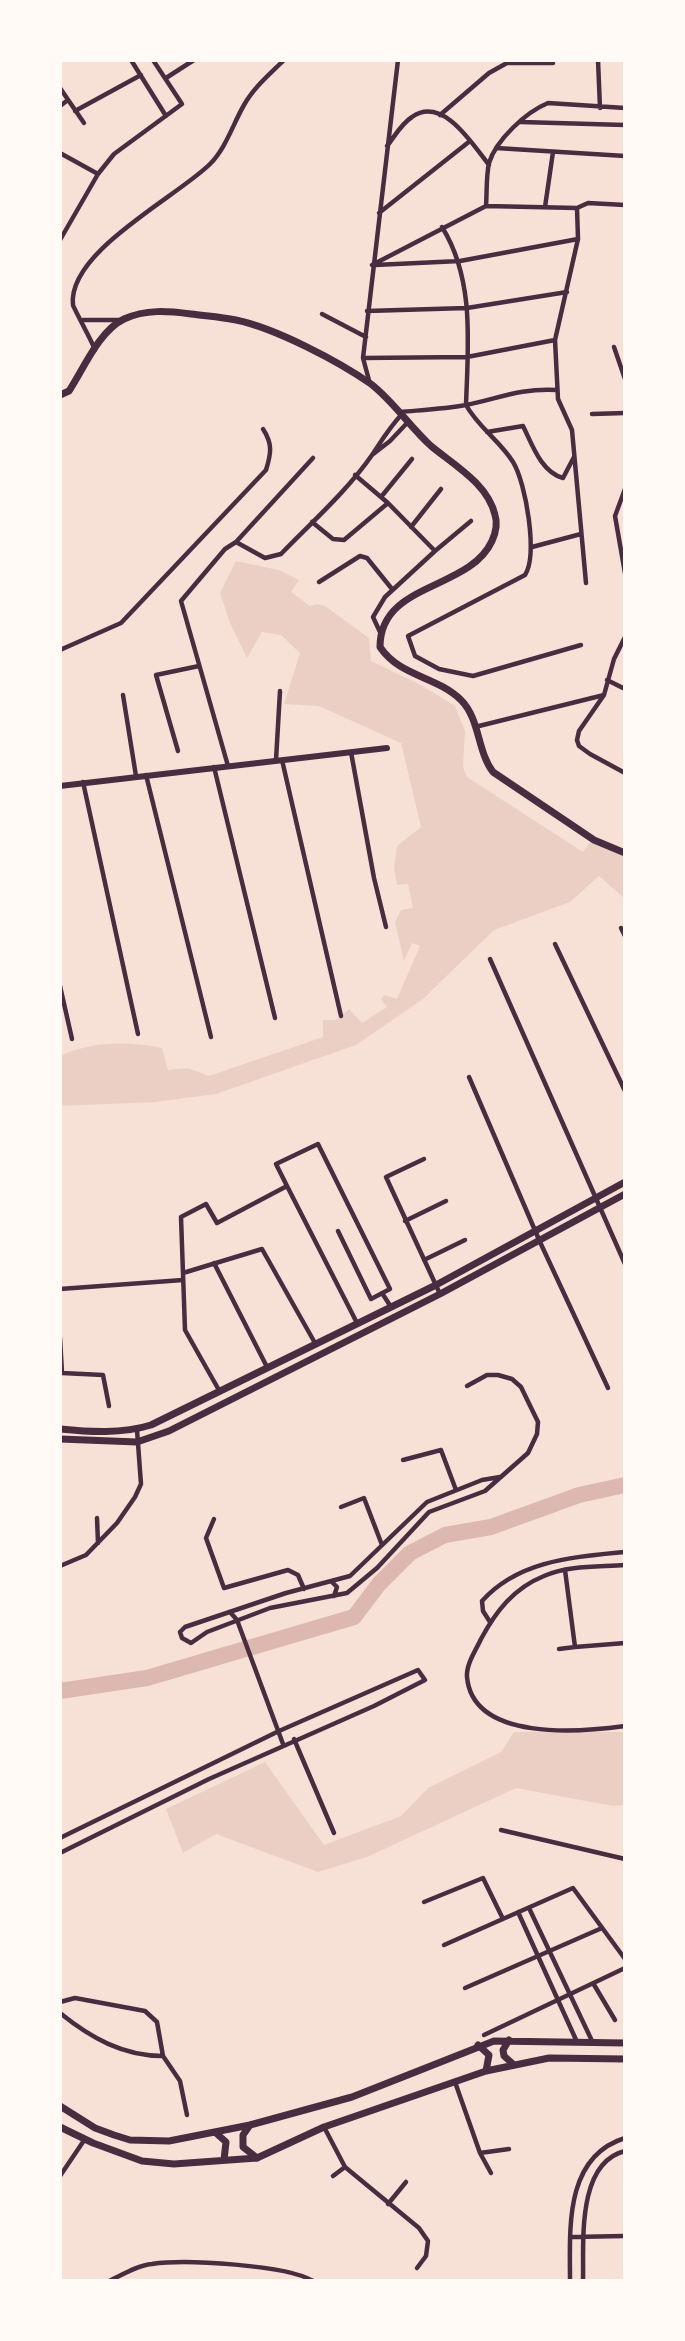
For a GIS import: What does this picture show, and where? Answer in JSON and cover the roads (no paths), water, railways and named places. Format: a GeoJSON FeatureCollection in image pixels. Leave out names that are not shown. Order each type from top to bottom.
{"type":"FeatureCollection","features":[{"type":"Feature","properties":{"kind":"main road"},"geometry":{"type":"LineString","coordinates":[[60,395],[69,391],[104,337],[122,320],[142,312],[167,311],[237,320],[268,330],[370,384],[429,444],[472,479],[488,497],[495,514],[497,529],[483,556],[471,568],[410,597],[391,613],[380,632],[380,647],[399,668],[460,698],[468,708],[485,761],[494,772],[594,840],[625,853]]}},
{"type":"Feature","properties":{"kind":"main road"},"geometry":{"type":"LineString","coordinates":[[60,1429],[112,1432],[137,1430],[168,1418],[435,1285],[625,1182]]}},
{"type":"Feature","properties":{"kind":"main road"},"geometry":{"type":"LineString","coordinates":[[60,1439],[101,1443],[137,1442],[169,1431],[440,1294],[540,1242],[625,1194]]}},
{"type":"Feature","properties":{"kind":"main road"},"geometry":{"type":"LineString","coordinates":[[60,2106],[95,2128],[130,2140],[169,2141],[250,2126],[352,2097],[478,2045],[509,2040],[625,2043]]}},
{"type":"Feature","properties":{"kind":"main road"},"geometry":{"type":"LineString","coordinates":[[509,2040],[503,2050],[504,2056],[513,2064]]}},
{"type":"Feature","properties":{"kind":"main road"},"geometry":{"type":"LineString","coordinates":[[478,2045],[489,2055],[486,2071]]}},
{"type":"Feature","properties":{"kind":"main road"},"geometry":{"type":"LineString","coordinates":[[60,2127],[142,2161],[174,2164],[257,2158],[324,2127],[486,2071],[549,2058],[625,2059]]}},
{"type":"Feature","properties":{"kind":"main road"},"geometry":{"type":"LineString","coordinates":[[250,2126],[243,2135],[243,2146],[257,2158]]}},
{"type":"Feature","properties":{"kind":"main road"},"geometry":{"type":"LineString","coordinates":[[216,2133],[226,2142],[224,2160]]}},
{"type":"Feature","properties":{"kind":"street"},"geometry":{"type":"LineString","coordinates":[[131,60],[166,116]]}},
{"type":"Feature","properties":{"kind":"street"},"geometry":{"type":"LineString","coordinates":[[60,240],[98,174],[114,154],[182,104],[153,60]]}},
{"type":"Feature","properties":{"kind":"street"},"geometry":{"type":"LineString","coordinates":[[166,78],[194,60]]}},
{"type":"Feature","properties":{"kind":"street"},"geometry":{"type":"LineString","coordinates":[[95,350],[83,321],[73,308],[73,293],[78,279],[96,255],[121,230],[210,164],[253,92],[284,60]]}},
{"type":"Feature","properties":{"kind":"street"},"geometry":{"type":"LineString","coordinates":[[370,384],[363,358],[367,310],[398,60]]}},
{"type":"Feature","properties":{"kind":"street"},"geometry":{"type":"LineString","coordinates":[[598,60],[600,108]]}},
{"type":"Feature","properties":{"kind":"street"},"geometry":{"type":"LineString","coordinates":[[440,115],[475,84],[506,61],[553,63]]}},
{"type":"Feature","properties":{"kind":"street"},"geometry":{"type":"LineString","coordinates":[[75,111],[141,75]]}},
{"type":"Feature","properties":{"kind":"street"},"geometry":{"type":"LineString","coordinates":[[60,88],[84,123]]}},
{"type":"Feature","properties":{"kind":"street"},"geometry":{"type":"LineString","coordinates":[[60,106],[68,100]]}},
{"type":"Feature","properties":{"kind":"street"},"geometry":{"type":"LineString","coordinates":[[486,206],[489,165],[496,148],[537,107],[548,104],[625,108]]}},
{"type":"Feature","properties":{"kind":"street"},"geometry":{"type":"LineString","coordinates":[[387,147],[414,116],[426,113],[440,115],[456,124],[489,165]]}},
{"type":"Feature","properties":{"kind":"street"},"geometry":{"type":"LineString","coordinates":[[521,122],[625,125]]}},
{"type":"Feature","properties":{"kind":"street"},"geometry":{"type":"LineString","coordinates":[[379,213],[470,141]]}},
{"type":"Feature","properties":{"kind":"street"},"geometry":{"type":"LineString","coordinates":[[496,148],[625,156]]}},
{"type":"Feature","properties":{"kind":"street"},"geometry":{"type":"LineString","coordinates":[[545,207],[553,152]]}},
{"type":"Feature","properties":{"kind":"street"},"geometry":{"type":"LineString","coordinates":[[60,153],[98,174]]}},
{"type":"Feature","properties":{"kind":"street"},"geometry":{"type":"LineString","coordinates":[[60,161],[67,156]]}},
{"type":"Feature","properties":{"kind":"street"},"geometry":{"type":"LineString","coordinates":[[372,265],[486,206],[577,208],[588,203],[625,205]]}},
{"type":"Feature","properties":{"kind":"street"},"geometry":{"type":"LineString","coordinates":[[577,208],[578,239],[555,340],[557,390],[572,430],[586,584]]}},
{"type":"Feature","properties":{"kind":"street"},"geometry":{"type":"LineString","coordinates":[[442,227],[460,261],[467,308],[466,405],[474,420],[514,463],[521,480],[532,547],[530,567],[525,575],[408,636],[415,656],[440,669],[473,676],[581,645]]}},
{"type":"Feature","properties":{"kind":"street"},"geometry":{"type":"LineString","coordinates":[[372,265],[460,261],[578,239]]}},
{"type":"Feature","properties":{"kind":"street"},"geometry":{"type":"LineString","coordinates":[[367,310],[467,308],[567,292]]}},
{"type":"Feature","properties":{"kind":"street"},"geometry":{"type":"LineString","coordinates":[[322,314],[366,337]]}},
{"type":"Feature","properties":{"kind":"street"},"geometry":{"type":"LineString","coordinates":[[83,321],[122,320]]}},
{"type":"Feature","properties":{"kind":"street"},"geometry":{"type":"LineString","coordinates":[[363,358],[467,357],[555,340]]}},
{"type":"Feature","properties":{"kind":"street"},"geometry":{"type":"LineString","coordinates":[[614,347],[625,379]]}},
{"type":"Feature","properties":{"kind":"street"},"geometry":{"type":"LineString","coordinates":[[236,542],[265,558],[281,554],[355,475],[401,413],[466,405],[532,388],[557,390]]}},
{"type":"Feature","properties":{"kind":"street"},"geometry":{"type":"LineString","coordinates":[[592,414],[625,413]]}},
{"type":"Feature","properties":{"kind":"street"},"geometry":{"type":"LineString","coordinates":[[372,454],[390,441],[408,422]]}},
{"type":"Feature","properties":{"kind":"street"},"geometry":{"type":"LineString","coordinates":[[487,432],[523,426],[543,465],[556,477],[562,478],[574,456]]}},
{"type":"Feature","properties":{"kind":"street"},"geometry":{"type":"LineString","coordinates":[[60,650],[121,623],[266,470],[271,452],[270,440],[263,429]]}},
{"type":"Feature","properties":{"kind":"street"},"geometry":{"type":"LineString","coordinates":[[228,766],[181,601],[225,549],[236,542],[313,458]]}},
{"type":"Feature","properties":{"kind":"street"},"geometry":{"type":"LineString","coordinates":[[381,497],[412,459]]}},
{"type":"Feature","properties":{"kind":"street"},"geometry":{"type":"LineString","coordinates":[[355,475],[388,503],[435,551]]}},
{"type":"Feature","properties":{"kind":"street"},"geometry":{"type":"LineString","coordinates":[[411,527],[441,489]]}},
{"type":"Feature","properties":{"kind":"street"},"geometry":{"type":"LineString","coordinates":[[625,489],[615,516],[625,573]]}},
{"type":"Feature","properties":{"kind":"street"},"geometry":{"type":"LineString","coordinates":[[312,522],[333,538],[344,540],[388,503]]}},
{"type":"Feature","properties":{"kind":"street"},"geometry":{"type":"LineString","coordinates":[[380,632],[373,617],[380,603],[392,589],[471,521]]}},
{"type":"Feature","properties":{"kind":"street"},"geometry":{"type":"LineString","coordinates":[[532,547],[582,534]]}},
{"type":"Feature","properties":{"kind":"street"},"geometry":{"type":"LineString","coordinates":[[621,560],[625,553]]}},
{"type":"Feature","properties":{"kind":"street"},"geometry":{"type":"LineString","coordinates":[[319,582],[360,556],[367,558],[392,589]]}},
{"type":"Feature","properties":{"kind":"street"},"geometry":{"type":"LineString","coordinates":[[625,637],[607,680],[604,695],[579,731],[577,740],[579,746],[590,754],[625,773]]}},
{"type":"Feature","properties":{"kind":"street"},"geometry":{"type":"LineString","coordinates":[[178,751],[156,675],[200,666]]}},
{"type":"Feature","properties":{"kind":"street"},"geometry":{"type":"LineString","coordinates":[[607,680],[625,689]]}},
{"type":"Feature","properties":{"kind":"street"},"geometry":{"type":"LineString","coordinates":[[280,691],[279,760],[342,1016]]}},
{"type":"Feature","properties":{"kind":"street"},"geometry":{"type":"LineString","coordinates":[[123,695],[136,776]]}},
{"type":"Feature","properties":{"kind":"street"},"geometry":{"type":"LineString","coordinates":[[475,727],[604,695]]}},
{"type":"Feature","properties":{"kind":"street"},"geometry":{"type":"LineString","coordinates":[[60,786],[83,781],[387,748]]}},
{"type":"Feature","properties":{"kind":"street"},"geometry":{"type":"LineString","coordinates":[[351,752],[374,878],[386,927]]}},
{"type":"Feature","properties":{"kind":"street"},"geometry":{"type":"LineString","coordinates":[[214,767],[275,1018]]}},
{"type":"Feature","properties":{"kind":"street"},"geometry":{"type":"LineString","coordinates":[[146,775],[211,1037]]}},
{"type":"Feature","properties":{"kind":"street"},"geometry":{"type":"LineString","coordinates":[[83,781],[138,1034]]}},
{"type":"Feature","properties":{"kind":"street"},"geometry":{"type":"LineString","coordinates":[[621,928],[625,936]]}},
{"type":"Feature","properties":{"kind":"street"},"geometry":{"type":"LineString","coordinates":[[555,944],[625,1091]]}},
{"type":"Feature","properties":{"kind":"street"},"geometry":{"type":"LineString","coordinates":[[490,959],[598,1198],[625,1264]]}},
{"type":"Feature","properties":{"kind":"street"},"geometry":{"type":"LineString","coordinates":[[60,986],[72,1038]]}},
{"type":"Feature","properties":{"kind":"street"},"geometry":{"type":"LineString","coordinates":[[470,1077],[540,1242],[608,1388]]}},
{"type":"Feature","properties":{"kind":"street"},"geometry":{"type":"LineString","coordinates":[[339,1231],[371,1299],[390,1289],[318,1144],[276,1164],[357,1323]]}},
{"type":"Feature","properties":{"kind":"street"},"geometry":{"type":"LineString","coordinates":[[424,1159],[386,1177],[440,1294]]}},
{"type":"Feature","properties":{"kind":"street"},"geometry":{"type":"LineString","coordinates":[[220,1392],[185,1330],[181,1217],[206,1204],[217,1223],[287,1186]]}},
{"type":"Feature","properties":{"kind":"street"},"geometry":{"type":"LineString","coordinates":[[405,1221],[446,1201]]}},
{"type":"Feature","properties":{"kind":"street"},"geometry":{"type":"LineString","coordinates":[[424,1260],[465,1240]]}},
{"type":"Feature","properties":{"kind":"street"},"geometry":{"type":"LineString","coordinates":[[183,1273],[262,1248],[315,1343]]}},
{"type":"Feature","properties":{"kind":"street"},"geometry":{"type":"LineString","coordinates":[[214,1263],[267,1368]]}},
{"type":"Feature","properties":{"kind":"street"},"geometry":{"type":"LineString","coordinates":[[60,1289],[183,1280]]}},
{"type":"Feature","properties":{"kind":"street"},"geometry":{"type":"LineString","coordinates":[[382,1293],[391,1307]]}},
{"type":"Feature","properties":{"kind":"street"},"geometry":{"type":"LineString","coordinates":[[60,1338],[62,1373],[103,1375],[109,1406]]}},
{"type":"Feature","properties":{"kind":"street"},"geometry":{"type":"LineString","coordinates":[[467,1386],[487,1375],[498,1375],[512,1379],[521,1387],[534,1409],[538,1422],[533,1445],[528,1453],[485,1491],[429,1512],[377,1568],[346,1593],[270,1608],[207,1632],[191,1643],[182,1638],[180,1632],[185,1627],[350,1576],[427,1503],[482,1480],[500,1477]]}},
{"type":"Feature","properties":{"kind":"street"},"geometry":{"type":"LineString","coordinates":[[60,1566],[86,1555],[127,1509],[141,1484],[137,1430]]}},
{"type":"Feature","properties":{"kind":"street"},"geometry":{"type":"LineString","coordinates":[[403,1460],[441,1450],[456,1490]]}},
{"type":"Feature","properties":{"kind":"street"},"geometry":{"type":"LineString","coordinates":[[341,1507],[364,1498],[382,1545]]}},
{"type":"Feature","properties":{"kind":"street"},"geometry":{"type":"LineString","coordinates":[[97,1518],[98,1543]]}},
{"type":"Feature","properties":{"kind":"street"},"geometry":{"type":"LineString","coordinates":[[214,1519],[206,1538],[224,1588],[288,1570],[298,1575],[304,1589]]}},
{"type":"Feature","properties":{"kind":"street"},"geometry":{"type":"LineString","coordinates":[[490,1622],[483,1611],[482,1600],[525,1570],[568,1558],[625,1552]]}},
{"type":"Feature","properties":{"kind":"street"},"geometry":{"type":"LineString","coordinates":[[625,1565],[565,1570],[544,1575],[522,1588],[507,1600],[490,1622],[470,1664],[467,1676],[478,1703],[490,1715],[507,1724],[536,1729],[625,1726]]}},
{"type":"Feature","properties":{"kind":"street"},"geometry":{"type":"LineString","coordinates":[[565,1570],[575,1647]]}},
{"type":"Feature","properties":{"kind":"street"},"geometry":{"type":"LineString","coordinates":[[332,1582],[337,1587],[334,1596]]}},
{"type":"Feature","properties":{"kind":"street"},"geometry":{"type":"LineString","coordinates":[[230,1612],[237,1620],[283,1744]]}},
{"type":"Feature","properties":{"kind":"street"},"geometry":{"type":"LineString","coordinates":[[559,1649],[625,1642]]}},
{"type":"Feature","properties":{"kind":"street"},"geometry":{"type":"LineString","coordinates":[[60,1838],[279,1731],[418,1670],[425,1680],[374,1706],[283,1744],[60,1853]]}},
{"type":"Feature","properties":{"kind":"street"},"geometry":{"type":"LineString","coordinates":[[294,1739],[334,1833]]}},
{"type":"Feature","properties":{"kind":"street"},"geometry":{"type":"LineString","coordinates":[[75,1830],[82,1843]]}},
{"type":"Feature","properties":{"kind":"street"},"geometry":{"type":"LineString","coordinates":[[501,1830],[625,1859]]}},
{"type":"Feature","properties":{"kind":"street"},"geometry":{"type":"LineString","coordinates":[[424,1902],[483,1878],[503,1919]]}},
{"type":"Feature","properties":{"kind":"street"},"geometry":{"type":"LineString","coordinates":[[444,1945],[573,1888],[625,1959]]}},
{"type":"Feature","properties":{"kind":"street"},"geometry":{"type":"LineString","coordinates":[[529,1908],[593,2043]]}},
{"type":"Feature","properties":{"kind":"street"},"geometry":{"type":"LineString","coordinates":[[518,1912],[577,2042]]}},
{"type":"Feature","properties":{"kind":"street"},"geometry":{"type":"LineString","coordinates":[[465,1988],[602,1928]]}},
{"type":"Feature","properties":{"kind":"street"},"geometry":{"type":"LineString","coordinates":[[483,2035],[625,1968]]}},
{"type":"Feature","properties":{"kind":"street"},"geometry":{"type":"LineString","coordinates":[[593,1983],[615,2020]]}},
{"type":"Feature","properties":{"kind":"street"},"geometry":{"type":"LineString","coordinates":[[60,2002],[75,1998],[145,2011],[157,2022],[163,2056],[180,2081],[187,2115]]}},
{"type":"Feature","properties":{"kind":"street"},"geometry":{"type":"LineString","coordinates":[[60,2013],[111,2047],[141,2056],[163,2056]]}},
{"type":"Feature","properties":{"kind":"street"},"geometry":{"type":"LineString","coordinates":[[455,2082],[480,2153],[491,2173]]}},
{"type":"Feature","properties":{"kind":"street"},"geometry":{"type":"LineString","coordinates":[[324,2127],[345,2167],[420,2228],[428,2241],[426,2256],[417,2268]]}},
{"type":"Feature","properties":{"kind":"street"},"geometry":{"type":"LineString","coordinates":[[570,2281],[575,2191],[582,2173],[592,2158],[610,2143],[625,2138]]}},
{"type":"Feature","properties":{"kind":"street"},"geometry":{"type":"LineString","coordinates":[[62,2174],[85,2139]]}},
{"type":"Feature","properties":{"kind":"street"},"geometry":{"type":"LineString","coordinates":[[480,2153],[509,2149]]}},
{"type":"Feature","properties":{"kind":"street"},"geometry":{"type":"LineString","coordinates":[[584,2281],[587,2197],[604,2165],[625,2151]]}},
{"type":"Feature","properties":{"kind":"street"},"geometry":{"type":"LineString","coordinates":[[333,2176],[345,2167]]}},
{"type":"Feature","properties":{"kind":"street"},"geometry":{"type":"LineString","coordinates":[[388,2204],[406,2182]]}},
{"type":"Feature","properties":{"kind":"street"},"geometry":{"type":"LineString","coordinates":[[571,2237],[625,2236]]}},
{"type":"Feature","properties":{"kind":"street"},"geometry":{"type":"LineString","coordinates":[[109,2281],[150,2264],[180,2263],[233,2265],[276,2271],[306,2277],[313,2281]]}},
{"type":"Feature","properties":{"kind":"waterway"},"geometry":{"type":"LineString","coordinates":[[60,1691],[147,1678],[354,1617],[379,1584],[410,1553],[445,1535],[491,1527],[579,1495],[625,1485]]}}]}
